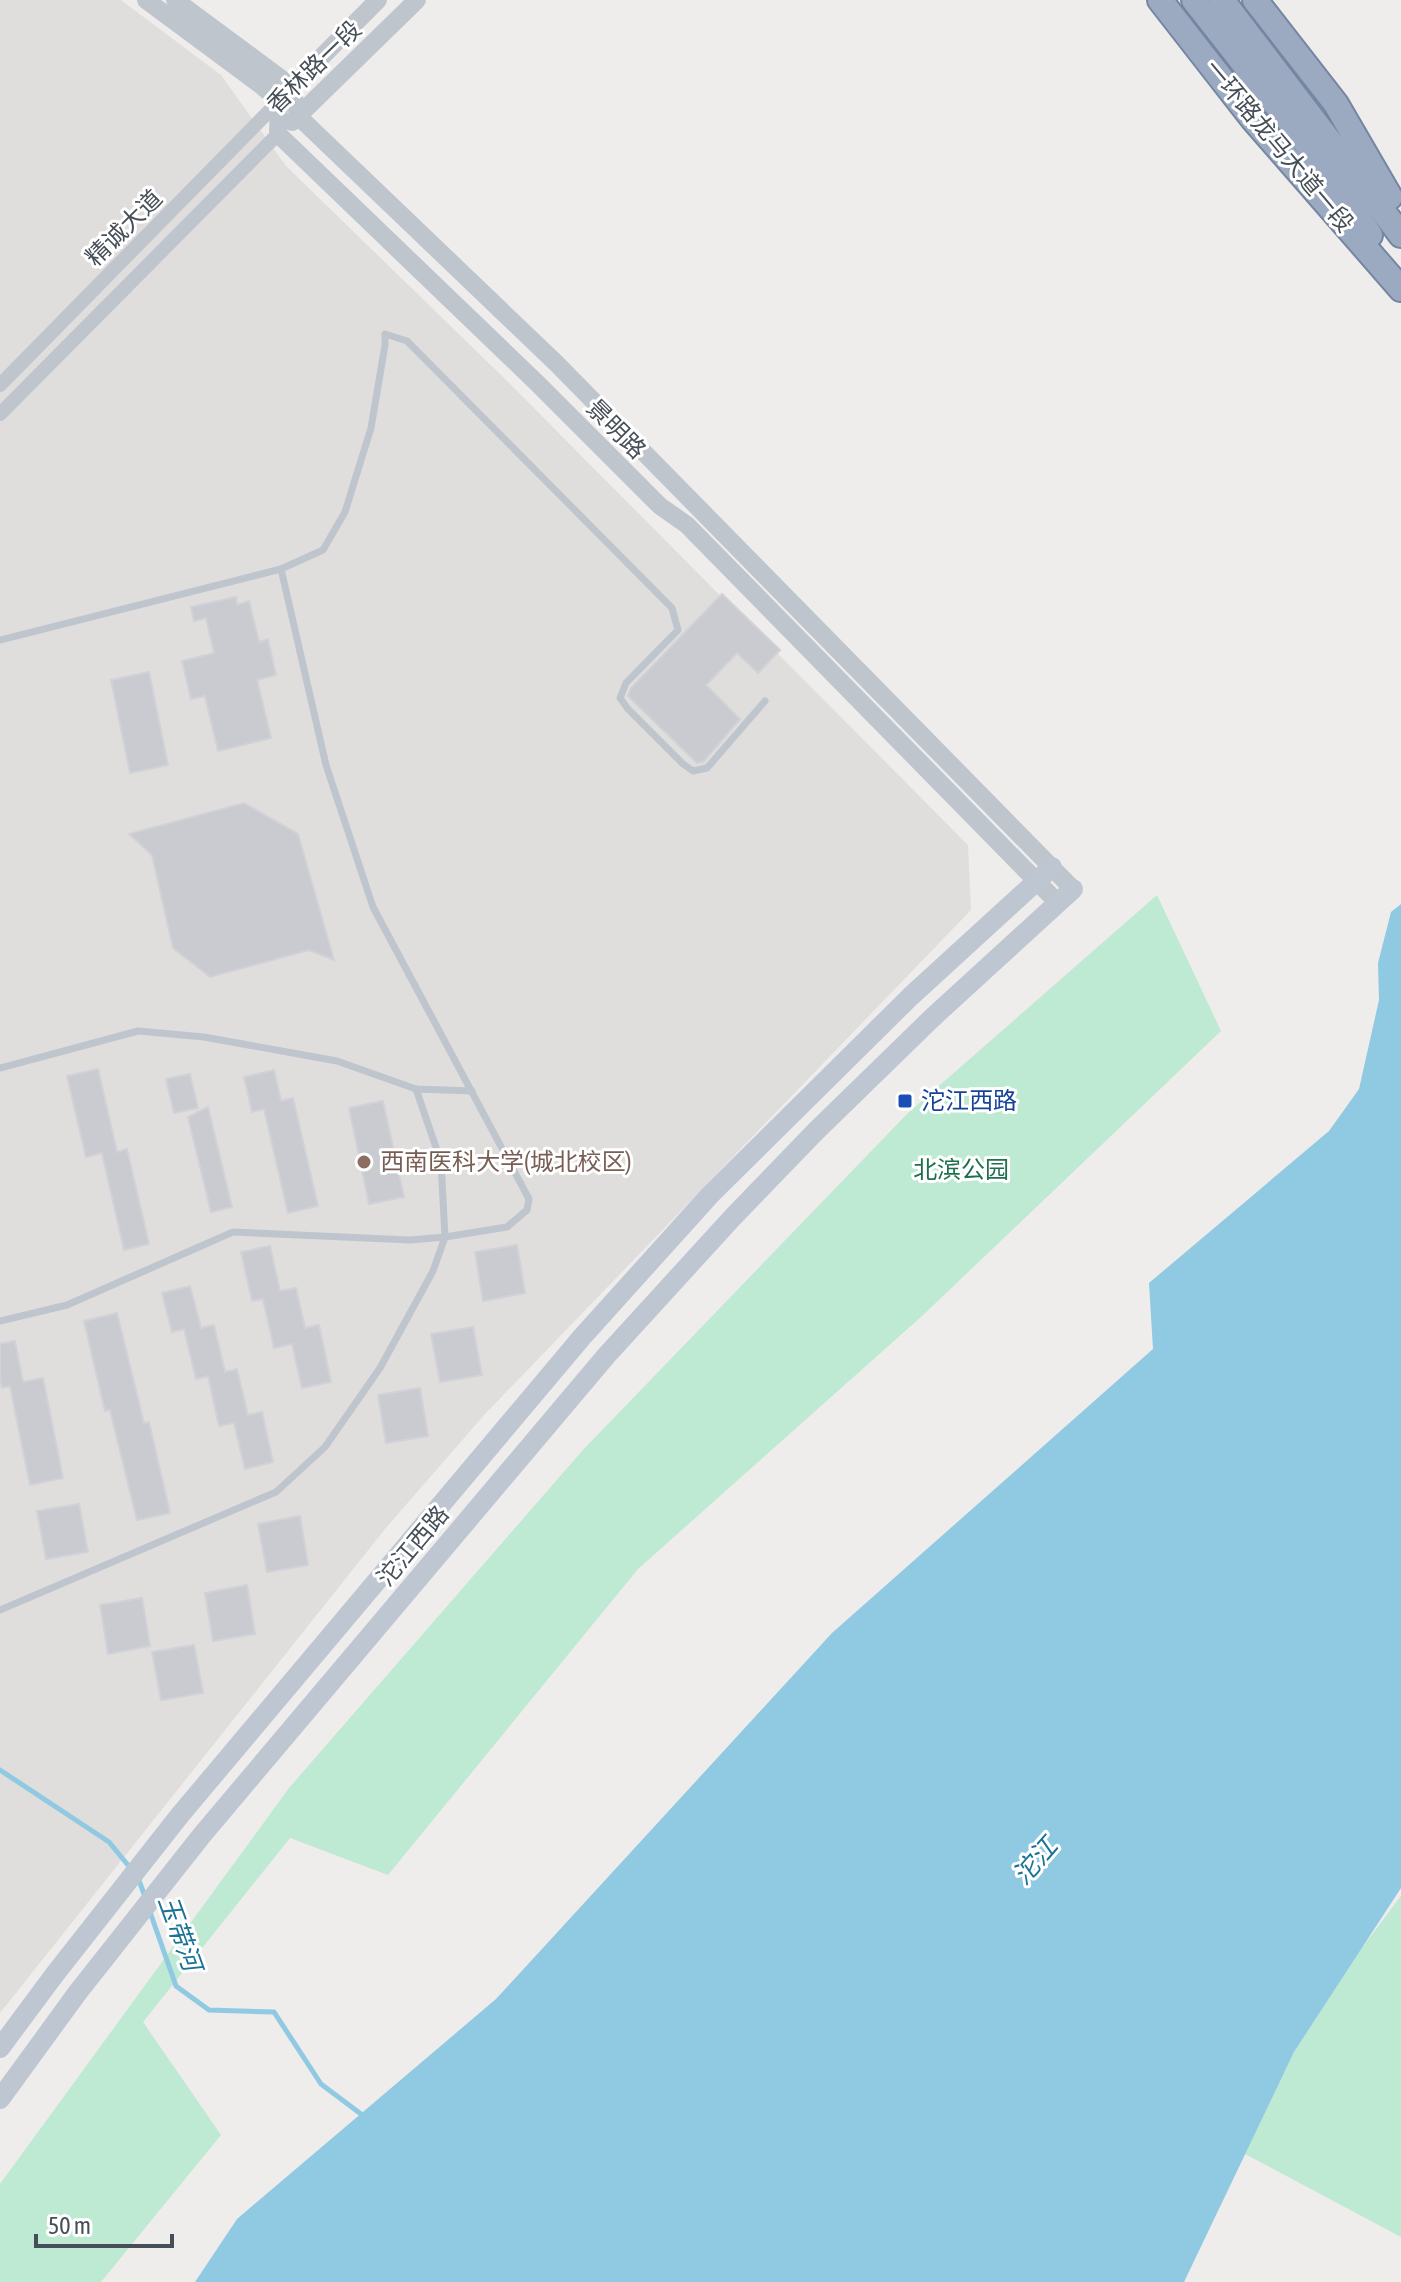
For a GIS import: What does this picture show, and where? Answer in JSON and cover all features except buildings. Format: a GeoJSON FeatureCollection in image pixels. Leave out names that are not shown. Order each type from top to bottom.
{"type":"FeatureCollection","features":[{"type":"Feature","properties":{"kind":"highway","name":"一环路龙马大道一段"},"geometry":{"type":"LineString","coordinates":[[1160,0],[1252,118],[1401,289]]}},
{"type":"Feature","properties":{"kind":"highway"},"geometry":{"type":"LineString","coordinates":[[1194,0],[1331,175],[1401,281]]}},
{"type":"Feature","properties":{"kind":"highway"},"geometry":{"type":"LineString","coordinates":[[1222,0],[1401,235]]}},
{"type":"Feature","properties":{"kind":"highway"},"geometry":{"type":"LineString","coordinates":[[1255,0],[1336,104],[1401,216]]}},
{"type":"Feature","properties":{"kind":"main road","name":"沱江西路"},"geometry":{"type":"LineString","coordinates":[[0,2048],[180,1815],[582,1337],[710,1195],[911,996],[1044,874]]}},
{"type":"Feature","properties":{"kind":"main road","name":"沱江西路"},"geometry":{"type":"LineString","coordinates":[[0,2099],[78,1992],[202,1835],[659,1296],[826,1121],[1065,896]]}},
{"type":"Feature","properties":{"kind":"street"},"geometry":{"type":"LineString","coordinates":[[146,0],[279,101],[278,134]]}},
{"type":"Feature","properties":{"kind":"street"},"geometry":{"type":"LineString","coordinates":[[175,0],[291,86],[299,117]]}},
{"type":"Feature","properties":{"kind":"street","name":"香林路一段"},"geometry":{"type":"LineString","coordinates":[[279,101],[378,0]]}},
{"type":"Feature","properties":{"kind":"street","name":"香林路一段"},"geometry":{"type":"LineString","coordinates":[[278,134],[417,0]]}},
{"type":"Feature","properties":{"kind":"street","name":"精诚大道"},"geometry":{"type":"LineString","coordinates":[[0,385],[279,101]]}},
{"type":"Feature","properties":{"kind":"street","name":"景明路"},"geometry":{"type":"LineString","coordinates":[[299,117],[557,364],[1065,896]]}},
{"type":"Feature","properties":{"kind":"street","name":"精诚大道"},"geometry":{"type":"LineString","coordinates":[[0,414],[278,134]]}},
{"type":"Feature","properties":{"kind":"street","name":"景明路"},"geometry":{"type":"LineString","coordinates":[[278,134],[660,506],[687,525],[1044,874]]}},
{"type":"Feature","properties":{"kind":"lane"},"geometry":{"type":"LineString","coordinates":[[0,640],[281,569],[323,550],[345,512],[371,428],[385,334],[407,341],[672,608],[678,630],[626,683],[620,698],[683,764],[693,771],[707,768],[765,701]]}},
{"type":"Feature","properties":{"kind":"lane"},"geometry":{"type":"LineString","coordinates":[[0,1321],[67,1305],[233,1232],[410,1240],[507,1227],[527,1210],[529,1199],[373,907],[326,765],[281,569]]}},
{"type":"Feature","properties":{"kind":"lane"},"geometry":{"type":"LineString","coordinates":[[0,1068],[138,1031],[204,1037],[337,1061],[416,1089],[472,1091]]}},
{"type":"Feature","properties":{"kind":"lane"},"geometry":{"type":"LineString","coordinates":[[0,1600],[2,1610],[276,1492],[325,1447],[380,1368],[433,1271],[445,1237],[441,1162],[416,1089]]}},
{"type":"Feature","properties":{"kind":"shaded area","name":"西南医科大学(城北校区)"},"geometry":{"type":"Polygon","coordinates":[[[0,0],[121,0],[221,75],[286,166],[502,376],[968,845],[971,910],[485,1414],[385,1529],[0,2013],[0,0]]]}},
{"type":"Feature","properties":{"kind":"green space","name":"北滨公园"},"geometry":{"type":"Polygon","coordinates":[[[1157,895],[1221,1031],[922,1316],[638,1569],[388,1875],[290,1838],[143,2022],[221,2135],[101,2282],[0,2282],[0,2184],[289,1788],[582,1451],[908,1113],[1157,895]]]}},
{"type":"Feature","properties":{"kind":"green space"},"geometry":{"type":"Polygon","coordinates":[[[1401,1896],[1401,2237],[1245,2154],[1294,2052],[1361,1949],[1401,1896]]]}},
{"type":"Feature","properties":{"kind":"water","name":"沱江"},"geometry":{"type":"Polygon","coordinates":[[[1401,904],[1401,1888],[1294,2052],[1184,2282],[195,2282],[237,2219],[496,1999],[832,1633],[1153,1349],[1149,1283],[1329,1131],[1359,1089],[1379,1000],[1378,963],[1391,912],[1401,904]]]}},
{"type":"Feature","properties":{"kind":"waterway","name":"玉带河"},"geometry":{"type":"LineString","coordinates":[[0,1770],[109,1842],[132,1870]]}},
{"type":"Feature","properties":{"kind":"waterway","name":"玉带河"},"geometry":{"type":"LineString","coordinates":[[138,1878],[146,1899]]}},
{"type":"Feature","properties":{"kind":"waterway","name":"玉带河"},"geometry":{"type":"LineString","coordinates":[[150,1912],[176,1986],[209,2010],[274,2012],[321,2084],[361,2114]]}},
{"type":"Feature","properties":{"kind":"place","name":"沱江西路"},"geometry":{"type":"Point","coordinates":[905,1101]}},
{"type":"Feature","properties":{"kind":"place","name":"西南医科大学(城北校区)"},"geometry":{"type":"Point","coordinates":[364,1162]}}]}
